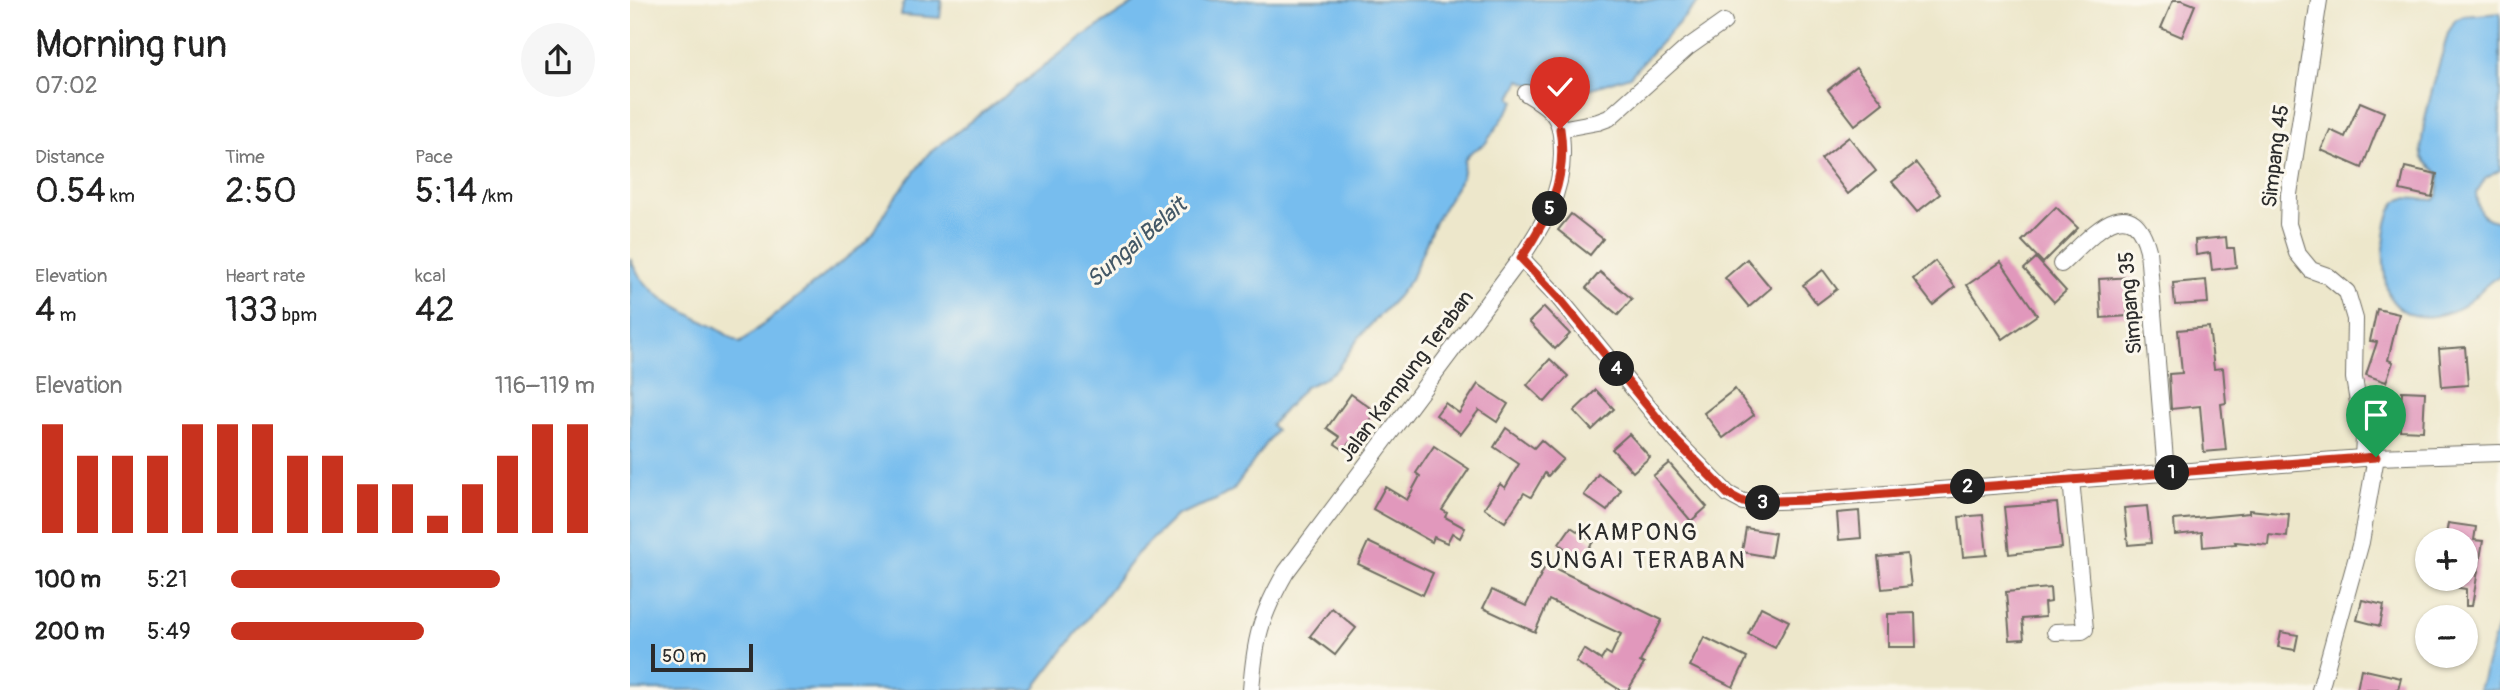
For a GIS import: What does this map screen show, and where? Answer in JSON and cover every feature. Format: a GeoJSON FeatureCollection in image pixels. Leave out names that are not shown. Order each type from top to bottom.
{"type":"FeatureCollection","features":[{"type":"Feature","properties":{"kind":"street","name":"Simpang 45"},"geometry":{"type":"LineString","coordinates":[[2319,0],[2289,194],[2288,224],[2297,253],[2311,270],[2328,276],[2347,292],[2355,319],[2354,378],[2369,457],[2361,542],[2320,690]]}},
{"type":"Feature","properties":{"kind":"street"},"geometry":{"type":"LineString","coordinates":[[1526,93],[1550,110],[1560,129],[1598,122],[1609,118],[1687,48],[1724,22]]}},
{"type":"Feature","properties":{"kind":"street","name":"Jalan Kampung Teraban"},"geometry":{"type":"LineString","coordinates":[[1251,690],[1257,634],[1267,604],[1286,572],[1521,258],[1539,230],[1557,193],[1562,168],[1560,129]]}},
{"type":"Feature","properties":{"kind":"street","name":"Simpang 35"},"geometry":{"type":"LineString","coordinates":[[2061,264],[2101,228],[2117,219],[2125,218],[2135,222],[2144,233],[2148,250],[2166,473]]}},
{"type":"Feature","properties":{"kind":"street"},"geometry":{"type":"LineString","coordinates":[[1521,258],[1558,297],[1677,442],[1728,494],[1743,502],[1819,499],[2369,457],[2500,453]]}},
{"type":"Feature","properties":{"kind":"street"},"geometry":{"type":"LineString","coordinates":[[2054,632],[2085,629],[2071,479]]}},
{"type":"Feature","properties":{"kind":"water"},"geometry":{"type":"Polygon","coordinates":[[[904,0],[942,0],[940,18],[901,15],[904,0]]]}},
{"type":"Feature","properties":{"kind":"water","name":"Sungai Belait"},"geometry":{"type":"Polygon","coordinates":[[[1139,0],[1700,0],[1630,76],[1586,90],[1564,91],[1546,91],[1520,80],[1511,98],[1515,101],[1485,144],[1465,159],[1462,177],[1434,224],[1411,279],[1397,297],[1361,335],[1337,369],[1305,387],[1271,425],[1276,430],[1233,490],[1216,500],[1177,515],[1137,554],[1033,690],[630,690],[630,258],[636,271],[653,291],[740,343],[873,234],[888,207],[928,154],[1085,35],[1139,0]]]}},
{"type":"Feature","properties":{"kind":"water"},"geometry":{"type":"Polygon","coordinates":[[[2500,13],[2500,170],[2485,179],[2476,193],[2481,213],[2500,222],[2500,276],[2488,283],[2463,306],[2434,316],[2413,315],[2396,305],[2388,291],[2384,257],[2387,222],[2397,201],[2405,198],[2434,200],[2438,195],[2439,174],[2423,158],[2423,133],[2448,33],[2455,20],[2464,16],[2500,13]]]}},
{"type":"Feature","properties":{"kind":"water"},"geometry":{"type":"Polygon","coordinates":[[[2500,619],[2500,690],[2479,690],[2500,619]]]}},
{"type":"Feature","properties":{"kind":"building"},"geometry":{"type":"Polygon","coordinates":[[[2173,0],[2195,5],[2182,37],[2161,28],[2173,0]]]}},
{"type":"Feature","properties":{"kind":"building"},"geometry":{"type":"Polygon","coordinates":[[[1856,68],[1883,103],[1855,125],[1828,90],[1856,68]]]}},
{"type":"Feature","properties":{"kind":"building"},"geometry":{"type":"Polygon","coordinates":[[[2360,102],[2384,112],[2362,168],[2321,150],[2330,130],[2345,137],[2360,102]]]}},
{"type":"Feature","properties":{"kind":"building"},"geometry":{"type":"Polygon","coordinates":[[[1849,137],[1876,171],[1848,194],[1821,159],[1849,137]]]}},
{"type":"Feature","properties":{"kind":"building"},"geometry":{"type":"Polygon","coordinates":[[[1916,163],[1940,194],[1917,212],[1892,182],[1916,163]]]}},
{"type":"Feature","properties":{"kind":"building"},"geometry":{"type":"Polygon","coordinates":[[[2405,167],[2437,174],[2432,197],[2400,190],[2405,167]]]}},
{"type":"Feature","properties":{"kind":"building"},"geometry":{"type":"Polygon","coordinates":[[[2056,207],[2078,228],[2043,263],[2022,241],[2056,207]]]}},
{"type":"Feature","properties":{"kind":"building"},"geometry":{"type":"Polygon","coordinates":[[[1571,214],[1603,239],[1590,255],[1558,230],[1571,214]]]}},
{"type":"Feature","properties":{"kind":"building"},"geometry":{"type":"Polygon","coordinates":[[[2226,237],[2227,248],[2234,248],[2236,267],[2212,270],[2210,253],[2196,255],[2195,240],[2226,237]]]}},
{"type":"Feature","properties":{"kind":"building"},"geometry":{"type":"Polygon","coordinates":[[[2036,258],[2066,291],[2054,302],[2024,269],[2036,258]]]}},
{"type":"Feature","properties":{"kind":"building"},"geometry":{"type":"Polygon","coordinates":[[[1747,259],[1771,288],[1749,307],[1725,278],[1747,259]]]}},
{"type":"Feature","properties":{"kind":"building"},"geometry":{"type":"Polygon","coordinates":[[[1935,261],[1955,287],[1933,305],[1913,279],[1935,261]]]}},
{"type":"Feature","properties":{"kind":"building"},"geometry":{"type":"Polygon","coordinates":[[[2001,262],[2037,315],[2003,339],[1967,285],[2001,262]]]}},
{"type":"Feature","properties":{"kind":"building"},"geometry":{"type":"Polygon","coordinates":[[[1823,270],[1837,289],[1817,304],[1803,285],[1823,270]]]}},
{"type":"Feature","properties":{"kind":"building"},"geometry":{"type":"Polygon","coordinates":[[[1600,272],[1632,299],[1618,315],[1586,288],[1600,272]]]}},
{"type":"Feature","properties":{"kind":"building"},"geometry":{"type":"Polygon","coordinates":[[[2133,277],[2134,295],[2126,296],[2128,316],[2101,318],[2099,279],[2133,277]]]}},
{"type":"Feature","properties":{"kind":"building"},"geometry":{"type":"Polygon","coordinates":[[[2206,280],[2208,303],[2175,305],[2173,283],[2206,280]]]}},
{"type":"Feature","properties":{"kind":"building"},"geometry":{"type":"Polygon","coordinates":[[[1544,307],[1570,334],[1555,349],[1529,322],[1544,307]]]}},
{"type":"Feature","properties":{"kind":"building"},"geometry":{"type":"Polygon","coordinates":[[[2377,309],[2399,314],[2388,360],[2393,362],[2386,382],[2366,375],[2377,342],[2370,341],[2377,309]]]}},
{"type":"Feature","properties":{"kind":"building"},"geometry":{"type":"Polygon","coordinates":[[[2209,327],[2214,369],[2223,368],[2226,403],[2221,404],[2226,450],[2204,452],[2200,406],[2171,409],[2169,374],[2182,373],[2178,330],[2209,327]]]}},
{"type":"Feature","properties":{"kind":"building"},"geometry":{"type":"Polygon","coordinates":[[[2465,347],[2468,385],[2442,387],[2439,349],[2465,347]]]}},
{"type":"Feature","properties":{"kind":"building"},"geometry":{"type":"Polygon","coordinates":[[[1550,359],[1568,376],[1545,402],[1527,385],[1550,359]]]}},
{"type":"Feature","properties":{"kind":"building"},"geometry":{"type":"Polygon","coordinates":[[[1478,384],[1508,404],[1497,422],[1479,410],[1461,434],[1436,415],[1445,403],[1459,413],[1478,384]]]}},
{"type":"Feature","properties":{"kind":"building"},"geometry":{"type":"Polygon","coordinates":[[[1735,389],[1754,415],[1723,438],[1704,413],[1735,389]]]}},
{"type":"Feature","properties":{"kind":"building"},"geometry":{"type":"Polygon","coordinates":[[[1596,390],[1614,409],[1592,430],[1574,411],[1596,390]]]}},
{"type":"Feature","properties":{"kind":"building"},"geometry":{"type":"Polygon","coordinates":[[[2402,391],[2425,392],[2423,431],[2400,430],[2402,391]]]}},
{"type":"Feature","properties":{"kind":"building"},"geometry":{"type":"Polygon","coordinates":[[[1351,394],[1376,412],[1352,446],[1349,443],[1344,450],[1335,444],[1340,437],[1327,428],[1351,394]]]}},
{"type":"Feature","properties":{"kind":"building"},"geometry":{"type":"Polygon","coordinates":[[[1506,428],[1534,448],[1541,440],[1563,459],[1548,476],[1545,473],[1531,497],[1524,493],[1505,522],[1484,508],[1500,484],[1505,488],[1519,464],[1494,447],[1506,428]]]}},
{"type":"Feature","properties":{"kind":"building"},"geometry":{"type":"Polygon","coordinates":[[[1629,434],[1650,457],[1633,472],[1612,449],[1629,434]]]}},
{"type":"Feature","properties":{"kind":"building"},"geometry":{"type":"Polygon","coordinates":[[[1434,446],[1469,469],[1442,510],[1447,513],[1445,517],[1465,528],[1460,538],[1452,533],[1447,543],[1434,537],[1432,542],[1373,509],[1385,487],[1407,500],[1420,476],[1416,473],[1434,446]]]}},
{"type":"Feature","properties":{"kind":"building"},"geometry":{"type":"Polygon","coordinates":[[[1669,463],[1707,507],[1691,521],[1653,476],[1669,463]]]}},
{"type":"Feature","properties":{"kind":"building"},"geometry":{"type":"Polygon","coordinates":[[[1598,474],[1621,490],[1607,511],[1584,495],[1598,474]]]}},
{"type":"Feature","properties":{"kind":"building"},"geometry":{"type":"Polygon","coordinates":[[[2057,503],[2062,548],[2009,554],[2004,507],[2057,503]]]}},
{"type":"Feature","properties":{"kind":"building"},"geometry":{"type":"Polygon","coordinates":[[[2147,506],[2151,543],[2128,545],[2124,508],[2147,506]]]}},
{"type":"Feature","properties":{"kind":"building"},"geometry":{"type":"Polygon","coordinates":[[[2249,510],[2289,514],[2287,537],[2269,535],[2268,545],[2235,542],[2236,544],[2203,547],[2202,532],[2175,535],[2174,520],[2249,513],[2249,510]]]}},
{"type":"Feature","properties":{"kind":"building"},"geometry":{"type":"Polygon","coordinates":[[[1859,511],[1861,538],[1839,540],[1837,513],[1859,511]]]}},
{"type":"Feature","properties":{"kind":"building"},"geometry":{"type":"Polygon","coordinates":[[[1983,515],[1987,555],[1963,557],[1959,517],[1983,515]]]}},
{"type":"Feature","properties":{"kind":"building"},"geometry":{"type":"Polygon","coordinates":[[[2448,523],[2476,527],[2476,528],[2447,528],[2448,523]]]}},
{"type":"Feature","properties":{"kind":"building"},"geometry":{"type":"Polygon","coordinates":[[[1571,527],[1593,542],[1580,559],[1559,544],[1571,527]]]}},
{"type":"Feature","properties":{"kind":"building"},"geometry":{"type":"Polygon","coordinates":[[[1746,528],[1775,533],[1771,557],[1742,552],[1746,528]]]}},
{"type":"Feature","properties":{"kind":"building"},"geometry":{"type":"Polygon","coordinates":[[[2478,540],[2483,541],[2478,571],[2478,540]]]}},
{"type":"Feature","properties":{"kind":"building"},"geometry":{"type":"Polygon","coordinates":[[[1368,542],[1433,573],[1423,595],[1358,564],[1368,542]]]}},
{"type":"Feature","properties":{"kind":"building"},"geometry":{"type":"Polygon","coordinates":[[[1907,554],[1911,586],[1882,589],[1878,557],[1907,554]]]}},
{"type":"Feature","properties":{"kind":"building"},"geometry":{"type":"Polygon","coordinates":[[[1546,564],[1662,620],[1640,662],[1644,664],[1628,690],[1620,690],[1576,662],[1584,649],[1601,660],[1606,652],[1611,655],[1621,634],[1549,600],[1535,632],[1483,608],[1492,590],[1526,606],[1546,564]]]}},
{"type":"Feature","properties":{"kind":"building"},"geometry":{"type":"Polygon","coordinates":[[[2050,588],[2051,602],[2044,603],[2045,617],[2022,619],[2024,639],[2010,640],[2006,592],[2050,588]]]}},
{"type":"Feature","properties":{"kind":"building"},"geometry":{"type":"Polygon","coordinates":[[[2466,591],[2475,591],[2472,605],[2466,605],[2466,591]]]}},
{"type":"Feature","properties":{"kind":"building"},"geometry":{"type":"Polygon","coordinates":[[[2362,600],[2384,605],[2380,626],[2357,620],[2362,600]]]}},
{"type":"Feature","properties":{"kind":"building"},"geometry":{"type":"Polygon","coordinates":[[[1761,607],[1789,621],[1775,648],[1748,634],[1761,607]]]}},
{"type":"Feature","properties":{"kind":"building"},"geometry":{"type":"Polygon","coordinates":[[[1332,608],[1356,628],[1335,655],[1310,636],[1332,608]]]}},
{"type":"Feature","properties":{"kind":"building"},"geometry":{"type":"Polygon","coordinates":[[[1915,613],[1916,647],[1888,647],[1888,614],[1915,613]]]}},
{"type":"Feature","properties":{"kind":"building"},"geometry":{"type":"Polygon","coordinates":[[[2281,632],[2298,635],[2295,650],[2278,647],[2281,632]]]}},
{"type":"Feature","properties":{"kind":"building"},"geometry":{"type":"Polygon","coordinates":[[[1704,637],[1747,658],[1733,687],[1690,666],[1704,637]]]}},
{"type":"Feature","properties":{"kind":"building"},"geometry":{"type":"Polygon","coordinates":[[[2361,669],[2401,678],[2398,690],[2357,690],[2361,669]]]}},
{"type":"Feature","properties":{"kind":"district","name":"KAMPONG SUNGAI TERABAN"},"geometry":{"type":"Point","coordinates":[1638,546]}},
{"type":"Feature","properties":{"kind":"route"},"geometry":{"type":"LineString","coordinates":[[1560,129],[1562,168],[1557,193],[1539,230],[1521,258],[1558,297],[1677,442],[1728,494],[1743,502],[1806,500],[2376,457]]}}]}
